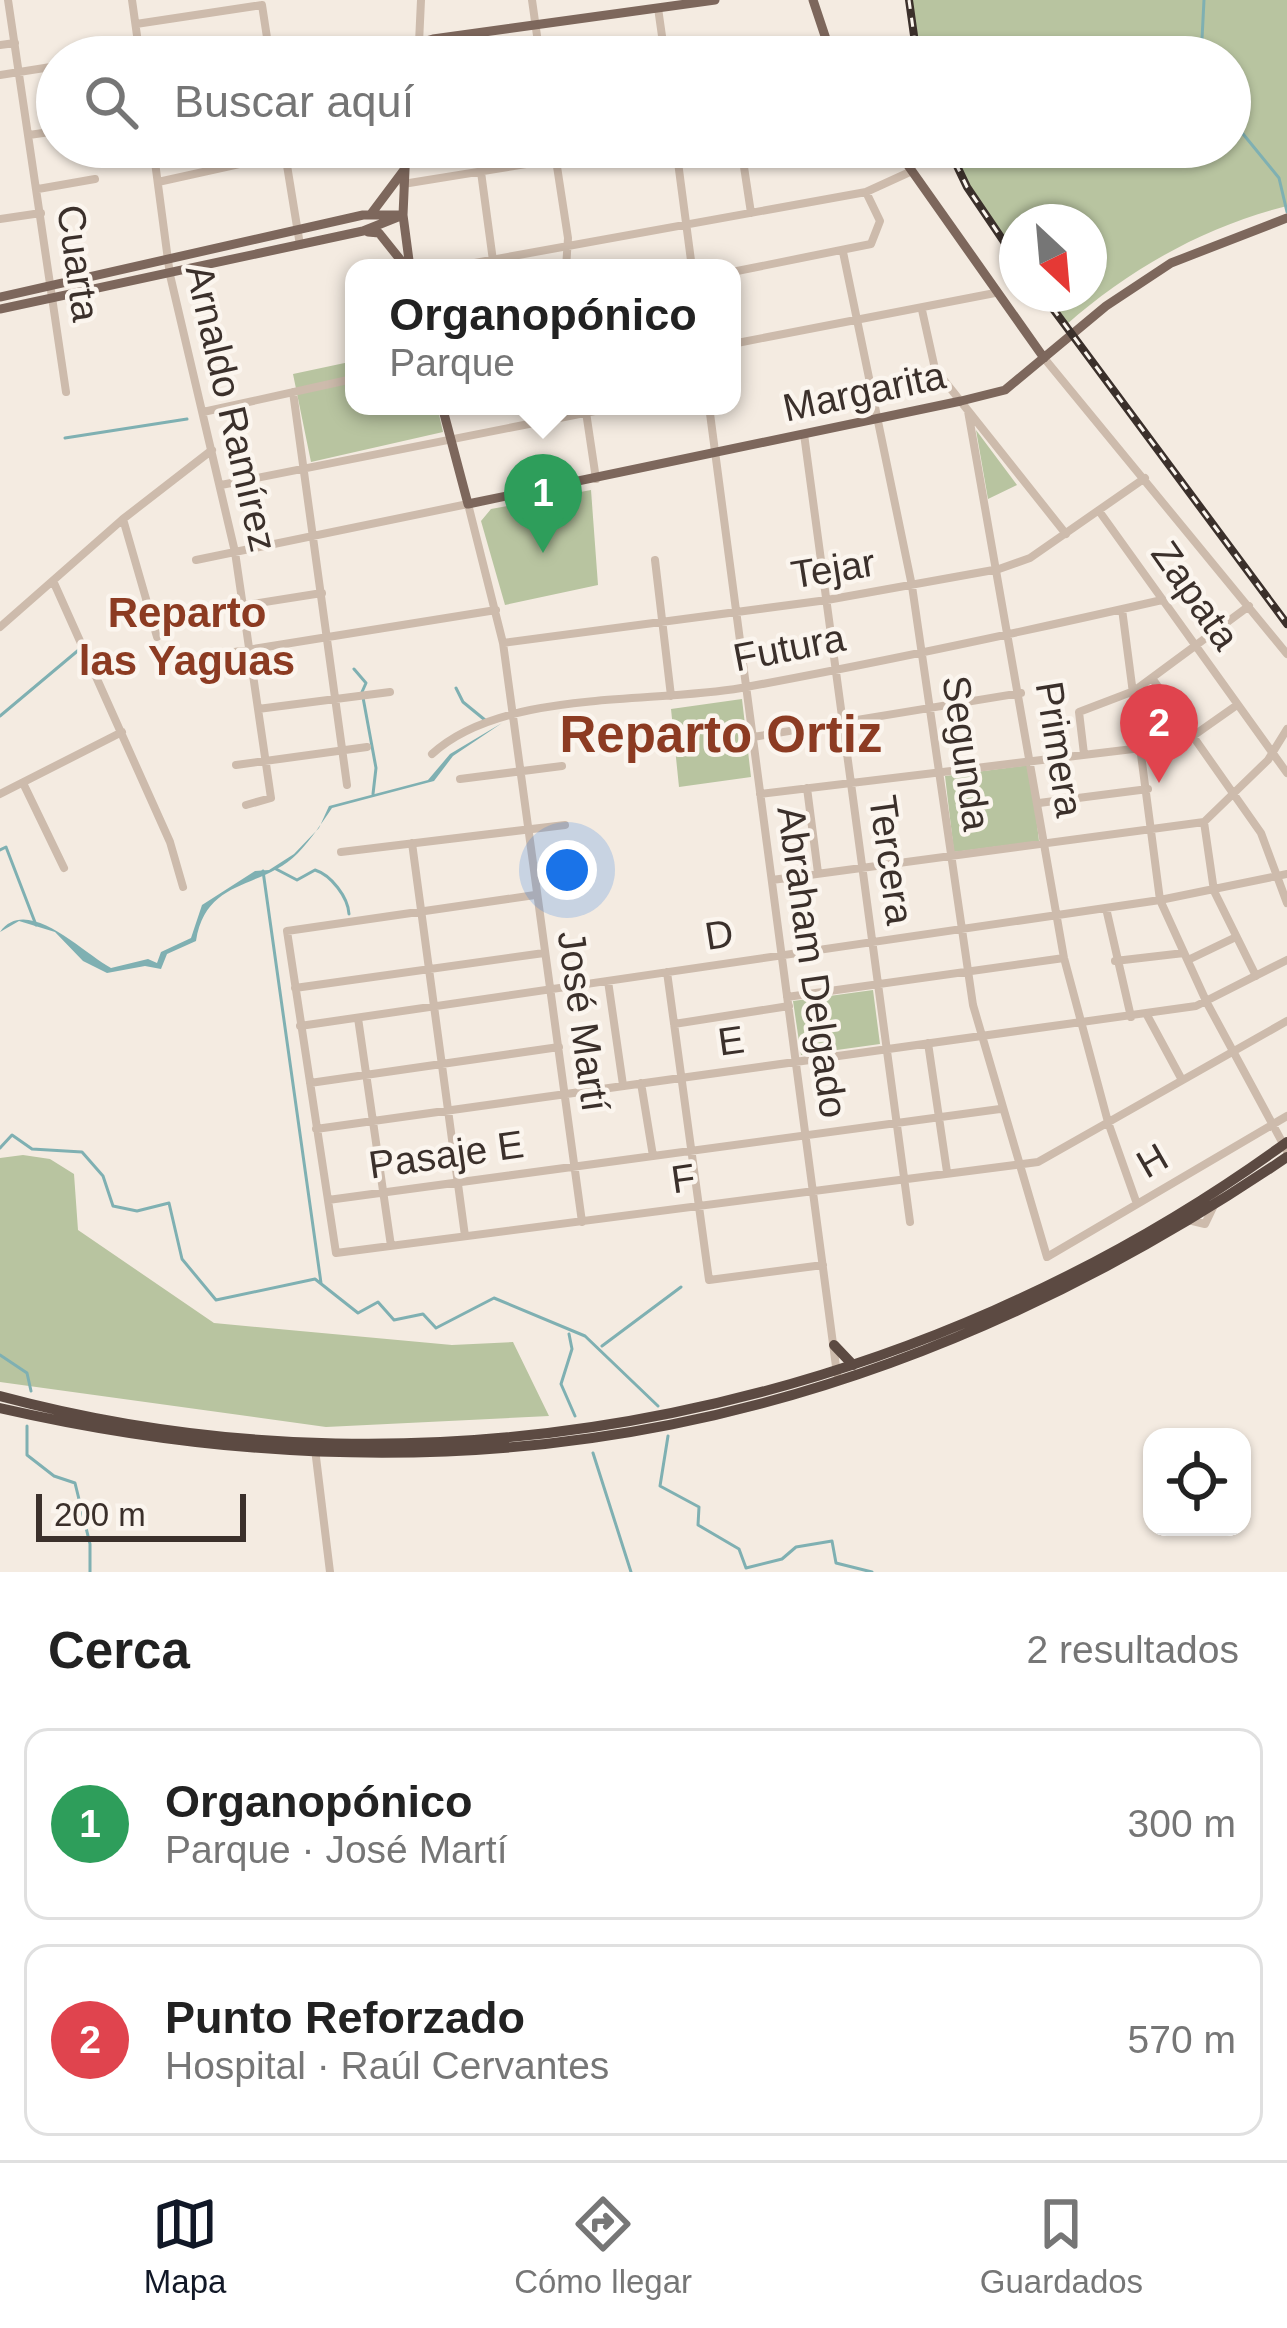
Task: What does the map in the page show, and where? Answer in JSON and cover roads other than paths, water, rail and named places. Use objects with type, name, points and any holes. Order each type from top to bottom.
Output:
[{"type":"highway","points":[[0,1408],[190,1444],[315,1448],[589,1429],[743,1399],[924,1355],[1058,1296],[1286,1149]]},
{"type":"highway","points":[[838,1376],[853,1365],[921,1344],[1057,1283],[1183,1218]]},
{"type":"highway","points":[[834,1345],[853,1365]]},
{"type":"highway","points":[[0,1396],[150,1425],[315,1448]]},
{"type":"main road","points":[[464,36],[658,4],[715,0]]},
{"type":"main road","points":[[813,0],[825,36]]},
{"type":"main road","points":[[910,168],[1044,358]]},
{"type":"main road","points":[[404,170],[408,259]]},
{"type":"main road","points":[[371,214],[404,170]]},
{"type":"main road","points":[[0,309],[168,261],[371,214],[403,215]]},
{"type":"main road","points":[[0,296],[54,293],[170,275],[363,231],[403,215]]},
{"type":"main road","name":"Margarita","points":[[468,504],[1005,390],[1106,306],[1171,263],[1285,218]]},
{"type":"main road","points":[[363,231],[380,233],[402,259]]},
{"type":"main road","name":"José Martí","points":[[444,415],[468,504]]},
{"type":"street","name":"Cuarta","points":[[8,0],[66,392]]},
{"type":"street","points":[[132,0],[138,36]]},
{"type":"street","points":[[419,36],[421,0]]},
{"type":"street","points":[[532,0],[537,36]]},
{"type":"street","points":[[136,24],[261,3],[267,36]]},
{"type":"street","points":[[658,4],[662,36]]},
{"type":"street","points":[[0,45],[15,43]]},
{"type":"street","points":[[0,75],[36,69]]},
{"type":"street","points":[[29,135],[36,134]]},
{"type":"street","name":"Arnaldo Ramírez","points":[[156,168],[170,275],[235,552],[266,761]]},
{"type":"street","points":[[158,182],[214,168]]},
{"type":"street","points":[[288,168],[300,245]]},
{"type":"street","points":[[403,184],[504,168]]},
{"type":"street","points":[[557,168],[566,259]]},
{"type":"street","points":[[679,168],[691,259]]},
{"type":"street","points":[[744,168],[751,213]]},
{"type":"street","points":[[513,259],[567,245],[866,192],[912,171]]},
{"type":"street","points":[[481,172],[493,259]]},
{"type":"street","points":[[38,189],[95,179]]},
{"type":"street","points":[[741,270],[865,247],[877,236],[880,220],[866,192]]},
{"type":"street","points":[[0,219],[41,213]]},
{"type":"street","name":"Segunda","points":[[843,253],[912,586],[967,971],[1000,1109],[1047,1256]]},
{"type":"street","points":[[741,342],[995,293]]},
{"type":"street","name":"Primera","points":[[922,310],[935,369],[968,411],[1011,633],[1064,958],[1108,1122],[1137,1204]]},
{"type":"street","points":[[1044,358],[1287,654]]},
{"type":"street","points":[[202,412],[345,381]]},
{"type":"street","points":[[293,392],[347,785]]},
{"type":"street","points":[[968,411],[1066,534]]},
{"type":"street","points":[[221,485],[571,415]]},
{"type":"street","points":[[586,415],[596,479]]},
{"type":"street","name":"Abraham Delgado","points":[[710,415],[838,1376]]},
{"type":"street","name":"Tercera","points":[[804,434],[910,1222]]},
{"type":"street","points":[[0,627],[123,519],[212,450]]},
{"type":"street","name":"Tejar","points":[[503,643],[827,599],[999,569],[1030,558],[1145,478]]},
{"type":"street","name":"Margarita","points":[[196,560],[468,504]]},
{"type":"street","name":"José Martí","points":[[468,504],[503,643],[582,1222]]},
{"type":"street","name":"Zapata","points":[[1099,511],[1287,772]]},
{"type":"street","points":[[123,519],[157,637]]},
{"type":"street","points":[[656,560],[671,696]]},
{"type":"street","points":[[54,583],[177,857],[183,887]]},
{"type":"street","points":[[208,611],[322,593]]},
{"type":"street","name":"Futura","points":[[432,754],[455,736],[510,714],[745,687],[1162,600]]},
{"type":"street","points":[[1084,754],[1079,712],[1134,691],[1249,606]]},
{"type":"street","points":[[1122,609],[1160,900],[1207,1003],[1286,1149]]},
{"type":"street","points":[[215,655],[496,610]]},
{"type":"street","points":[[1152,678],[1261,833],[1282,877],[1287,904]]},
{"type":"street","points":[[258,710],[390,692]]},
{"type":"street","points":[[753,737],[1021,693]]},
{"type":"street","points":[[760,794],[1143,748],[1195,736],[1237,705]]},
{"type":"street","points":[[772,880],[1204,822],[1268,760],[1287,729]]},
{"type":"street","points":[[0,794],[122,732]]},
{"type":"street","points":[[236,765],[367,747]]},
{"type":"street","points":[[246,805],[271,797],[266,761]]},
{"type":"street","points":[[460,779],[562,766]]},
{"type":"street","points":[[23,783],[64,868]]},
{"type":"street","points":[[807,788],[818,873]]},
{"type":"street","points":[[1039,803],[1148,789]]},
{"type":"street","points":[[1204,822],[1214,891],[1256,976]]},
{"type":"street","points":[[341,852],[565,825]]},
{"type":"street","points":[[412,843],[465,1236]]},
{"type":"street","name":"D","points":[[300,1026],[1160,900],[1282,877]]},
{"type":"street","points":[[328,1200],[287,931],[535,895]]},
{"type":"street","points":[[1106,908],[1131,1017]]},
{"type":"street","points":[[1115,961],[1186,957],[1236,937]]},
{"type":"street","points":[[295,988],[544,953]]},
{"type":"street","points":[[674,1024],[878,984],[1064,958]]},
{"type":"street","name":"E","points":[[316,1129],[1147,1015],[1207,1003],[1287,960]]},
{"type":"street","points":[[668,972],[709,1280],[823,1265]]},
{"type":"street","points":[[608,981],[623,1085]]},
{"type":"street","points":[[1147,1015],[1182,1080]]},
{"type":"street","points":[[358,1018],[391,1246]]},
{"type":"street","name":"F","points":[[328,1200],[336,1253],[905,1178],[1018,1168],[1038,1162],[1287,1021]]},
{"type":"street","points":[[928,1043],[947,1173]]},
{"type":"street","points":[[310,1083],[559,1047]]},
{"type":"street","points":[[641,1083],[653,1156]]},
{"type":"street","name":"Pasaje E","points":[[328,1200],[1000,1109]]},
{"type":"street","name":"H","points":[[1047,1256],[1287,1116]]},
{"type":"street","points":[[1183,1218],[1205,1224],[1217,1197]]},
{"type":"street","points":[[315,1448],[330,1572]]},
{"type":"water","points":[[502,723],[453,756],[434,781],[332,808],[320,825],[329,806],[428,780],[450,754]]},
{"type":"water","points":[[316,831],[284,865],[211,905],[196,941],[167,954],[161,969],[145,966],[107,973],[83,961],[55,932],[19,921],[0,932],[11,922],[25,920],[56,930],[111,968],[148,959],[157,963],[161,952],[191,938],[202,905],[255,871],[269,870],[294,854]]},
{"type":"waterway","points":[[1202,36],[1204,0]]},
{"type":"waterway","points":[[1251,144],[1279,178],[1287,212]]},
{"type":"waterway","points":[[65,438],[187,419]]},
{"type":"waterway","points":[[0,716],[81,648]]},
{"type":"waterway","points":[[354,669],[366,683],[362,692],[376,768],[373,794]]},
{"type":"waterway","points":[[456,688],[463,702],[485,720]]},
{"type":"waterway","points":[[0,850],[6,847],[36,925]]},
{"type":"waterway","points":[[276,869],[297,880],[315,870],[321,873],[342,894],[349,914]]},
{"type":"waterway","points":[[263,871],[321,1283]]},
{"type":"waterway","points":[[0,1148],[12,1135],[32,1149],[82,1152],[103,1176],[113,1206],[137,1211],[169,1203],[182,1259],[216,1300],[315,1279],[358,1313],[378,1302],[394,1320],[423,1314],[436,1328],[494,1298],[585,1336],[658,1406]]},
{"type":"waterway","points":[[602,1346],[681,1287]]},
{"type":"waterway","points":[[569,1334],[572,1349],[561,1384],[575,1416]]},
{"type":"waterway","points":[[0,1355],[27,1373],[31,1391]]},
{"type":"waterway","points":[[27,1426],[27,1455],[54,1476],[75,1483],[90,1544],[90,1572]]},
{"type":"waterway","points":[[668,1436],[660,1486],[699,1507],[698,1525],[739,1549],[746,1568],[782,1559],[796,1547],[832,1541],[836,1563],[872,1572]]},
{"type":"waterway","points":[[593,1453],[631,1572]]},
{"type":"railway","points":[[909,0],[914,36]]},
{"type":"railway","points":[[958,168],[999,234]]},
{"type":"railway","points":[[1055,312],[1287,624]]},
{"type":"place","name":"Organopónico","points":[[543,553]]},
{"type":"place","name":"Punto Reforzado","points":[[1159,783]]},
{"type":"district","name":"Reparto las Yaguas","points":[[187,636]]},
{"type":"district","name":"Reparto Ortiz","points":[[721,734]]}]
